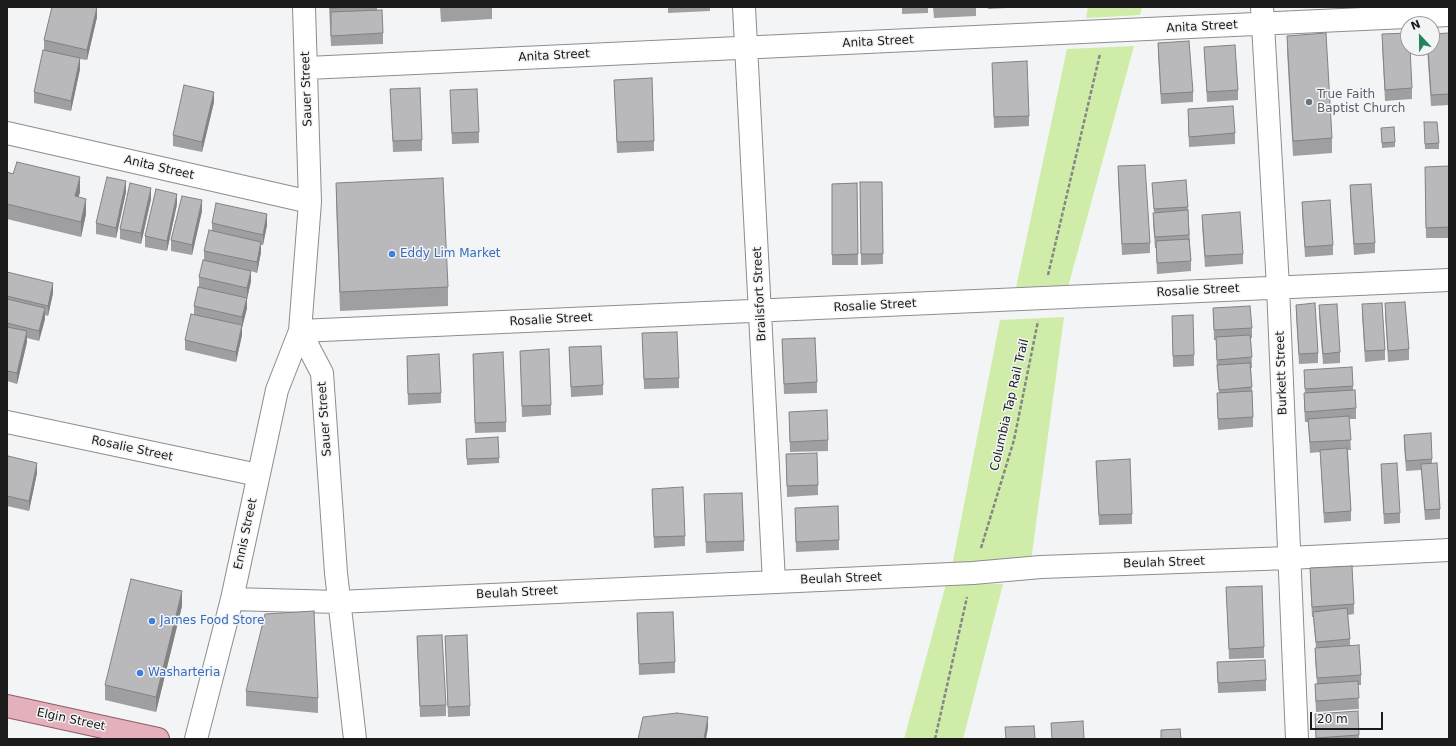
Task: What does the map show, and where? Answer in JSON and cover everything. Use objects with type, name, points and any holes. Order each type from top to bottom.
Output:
[{"type":"main road","name":"Elgin Street","points":[[7,706],[158,739]]},
{"type":"street","name":"Sauer Street","points":[[304,7],[310,202],[300,331],[322,373],[338,602],[355,739]]},
{"type":"street","name":"Brailsfort Street","points":[[744,7],[774,582]]},
{"type":"street","name":"Anita Street","points":[[307,68],[745,48],[1263,15],[1449,15]]},
{"type":"street","name":"Burkett Street","points":[[1263,15],[1278,288],[1297,739]]},
{"type":"street","name":"Anita Street","points":[[7,133],[310,202]]},
{"type":"street","name":"Rosalie Street","points":[[300,331],[1449,280]]},
{"type":"street","name":"Ennis Street","points":[[196,739],[232,599],[277,390],[300,331]]},
{"type":"street","name":"Rosalie Street","points":[[7,422],[258,475]]},
{"type":"street","name":"Beulah Street","points":[[232,599],[338,602],[973,573],[1041,567],[1290,558],[1449,550]]},
{"type":"path","points":[[1047,278],[1101,49]]},
{"type":"path","name":"Columbia Tap Rail Trail","points":[[979,554],[1014,440],[1038,321]]},
{"type":"path","points":[[935,739],[967,595]]},
{"type":"green space","points":[[1088,7],[1142,7],[1140,15],[1086,18]]},
{"type":"green space","points":[[1134,46],[1068,287],[1015,292],[1067,49]]},
{"type":"green space","points":[[1064,317],[1031,561],[952,566],[1000,320]]},
{"type":"green space","points":[[946,584],[1003,584],[963,739],[904,739]]},
{"type":"building","points":[[52,7],[97,7],[87,50],[44,40]]},
{"type":"building","points":[[330,7],[354,7],[330,8]]},
{"type":"building","points":[[382,10],[383,33],[331,36],[331,12]]},
{"type":"building","name":"True Faith Baptist Church","points":[[1326,33],[1332,138],[1293,141],[1287,36]]},
{"type":"building","points":[[1400,33],[1400,56],[1410,56],[1412,88],[1385,90],[1382,34]]},
{"type":"building","points":[[1449,33],[1449,94],[1431,95],[1429,56],[1440,56],[1440,34]]},
{"type":"building","points":[[1189,41],[1193,92],[1161,94],[1158,43]]},
{"type":"building","points":[[1235,45],[1238,90],[1207,92],[1204,47]]},
{"type":"building","points":[[43,50],[80,58],[71,101],[34,92]]},
{"type":"building","points":[[1027,61],[1029,116],[994,117],[992,63]]},
{"type":"building","points":[[652,78],[654,141],[617,142],[614,80]]},
{"type":"building","points":[[184,85],[214,92],[202,142],[173,135]]},
{"type":"building","points":[[420,88],[422,140],[393,141],[390,89]]},
{"type":"building","points":[[477,89],[479,132],[452,133],[450,90]]},
{"type":"building","points":[[1233,106],[1235,133],[1189,137],[1188,109]]},
{"type":"building","points":[[1424,122],[1437,122],[1439,143],[1425,144]]},
{"type":"building","points":[[1394,127],[1395,142],[1382,143],[1381,128]]},
{"type":"building","points":[[17,162],[80,177],[75,196],[86,199],[81,222],[7,204],[7,172],[13,174]]},
{"type":"building","points":[[1145,165],[1150,243],[1122,244],[1118,166]]},
{"type":"building","points":[[1449,166],[1449,227],[1426,228],[1425,167]]},
{"type":"building","points":[[107,177],[126,181],[116,228],[96,223]]},
{"type":"building","name":"Eddy Lim Market","points":[[443,178],[448,287],[340,292],[336,183]]},
{"type":"building","points":[[1186,180],[1188,207],[1154,209],[1152,183]]},
{"type":"building","points":[[860,182],[882,182],[883,254],[861,254]]},
{"type":"building","points":[[130,183],[151,188],[141,233],[120,229]]},
{"type":"building","points":[[857,183],[858,254],[832,255],[832,184]]},
{"type":"building","points":[[1371,184],[1375,243],[1354,244],[1350,185]]},
{"type":"building","points":[[156,189],[177,194],[167,241],[145,236]]},
{"type":"building","points":[[182,196],[202,200],[192,245],[171,240]]},
{"type":"building","points":[[1330,200],[1333,245],[1305,247],[1302,202]]},
{"type":"building","points":[[216,203],[267,214],[263,235],[212,223]]},
{"type":"building","points":[[1188,210],[1189,235],[1155,237],[1153,213]]},
{"type":"building","points":[[1240,212],[1243,254],[1205,256],[1202,215]]},
{"type":"building","points":[[209,230],[261,242],[257,262],[204,251]]},
{"type":"building","points":[[1189,239],[1191,261],[1157,263],[1156,241]]},
{"type":"building","points":[[203,260],[251,271],[247,288],[199,277]]},
{"type":"building","points":[[7,272],[53,283],[48,306],[7,296]]},
{"type":"building","points":[[198,287],[247,298],[242,317],[194,306]]},
{"type":"building","points":[[7,299],[45,308],[39,331],[7,323]]},
{"type":"building","points":[[1405,302],[1409,349],[1388,351],[1385,303]]},
{"type":"building","points":[[1315,303],[1318,353],[1299,354],[1296,305]]},
{"type":"building","points":[[1382,303],[1385,350],[1365,351],[1362,304]]},
{"type":"building","points":[[1337,304],[1340,352],[1323,354],[1319,305]]},
{"type":"building","points":[[1250,306],[1252,328],[1214,330],[1213,308]]},
{"type":"building","points":[[191,314],[242,325],[236,352],[185,340]]},
{"type":"building","points":[[1193,315],[1194,355],[1173,356],[1172,316]]},
{"type":"building","points":[[7,327],[27,331],[17,373],[7,371]]},
{"type":"building","points":[[677,332],[679,378],[644,379],[642,333]]},
{"type":"building","points":[[1250,335],[1252,357],[1217,360],[1216,337]]},
{"type":"building","points":[[815,338],[817,382],[784,384],[782,339]]},
{"type":"building","points":[[601,346],[603,385],[571,387],[569,347]]},
{"type":"building","points":[[549,349],[551,405],[522,406],[520,351]]},
{"type":"building","points":[[503,352],[506,422],[475,423],[473,354]]},
{"type":"building","points":[[439,354],[441,393],[408,394],[407,356]]},
{"type":"building","points":[[1250,363],[1252,387],[1219,390],[1217,365]]},
{"type":"building","points":[[1352,367],[1353,386],[1305,389],[1304,370]]},
{"type":"building","points":[[1355,390],[1356,408],[1305,412],[1304,393]]},
{"type":"building","points":[[1252,391],[1253,417],[1218,419],[1217,393]]},
{"type":"building","points":[[827,410],[828,440],[790,442],[789,412]]},
{"type":"building","points":[[1349,416],[1351,440],[1310,442],[1308,419]]},
{"type":"building","points":[[1431,433],[1432,459],[1406,461],[1404,435]]},
{"type":"building","points":[[498,437],[499,458],[467,459],[466,439]]},
{"type":"building","points":[[1347,448],[1351,511],[1324,513],[1320,450]]},
{"type":"building","points":[[817,453],[818,485],[787,486],[786,454]]},
{"type":"building","points":[[8,456],[37,463],[29,501],[7,496]]},
{"type":"building","points":[[1130,459],[1132,514],[1099,515],[1096,461]]},
{"type":"building","points":[[1397,463],[1400,513],[1384,514],[1381,464]]},
{"type":"building","points":[[1437,463],[1440,509],[1425,510],[1421,464]]},
{"type":"building","points":[[683,487],[685,536],[654,537],[652,489]]},
{"type":"building","points":[[742,493],[744,541],[706,542],[704,494]]},
{"type":"building","points":[[838,506],[839,540],[796,542],[795,508]]},
{"type":"building","points":[[1352,566],[1354,604],[1312,607],[1310,568]]},
{"type":"building","points":[[131,579],[182,591],[156,697],[105,685]]},
{"type":"building","points":[[1262,586],[1264,647],[1229,649],[1226,587]]},
{"type":"building","points":[[1347,608],[1350,639],[1316,642],[1313,612]]},
{"type":"building","points":[[314,611],[318,698],[246,691],[265,614]]},
{"type":"building","points":[[673,612],[675,662],[639,664],[637,613]]},
{"type":"building","points":[[442,635],[446,705],[420,706],[417,636]]},
{"type":"building","points":[[467,635],[470,706],[448,707],[445,636]]},
{"type":"building","points":[[1359,645],[1361,675],[1317,678],[1315,648]]},
{"type":"building","points":[[1265,660],[1266,680],[1218,683],[1217,662]]},
{"type":"building","points":[[1358,681],[1359,698],[1316,701],[1315,684]]},
{"type":"building","points":[[1358,711],[1359,735],[1316,738],[1315,714]]},
{"type":"building","points":[[677,713],[708,717],[704,739],[638,739],[643,717]]},
{"type":"building","points":[[1083,721],[1084,739],[1052,739],[1051,723]]},
{"type":"building","points":[[1034,726],[1035,739],[1006,739],[1005,727]]},
{"type":"building","points":[[1180,729],[1181,739],[1161,739],[1161,730]]},
{"type":"place","name":"True Faith Baptist Church","points":[[1309,102]]},
{"type":"place","name":"Eddy Lim Market","points":[[392,254]]},
{"type":"place","name":"James Food Store","points":[[152,621]]},
{"type":"place","name":"Washarteria","points":[[140,673]]}]
